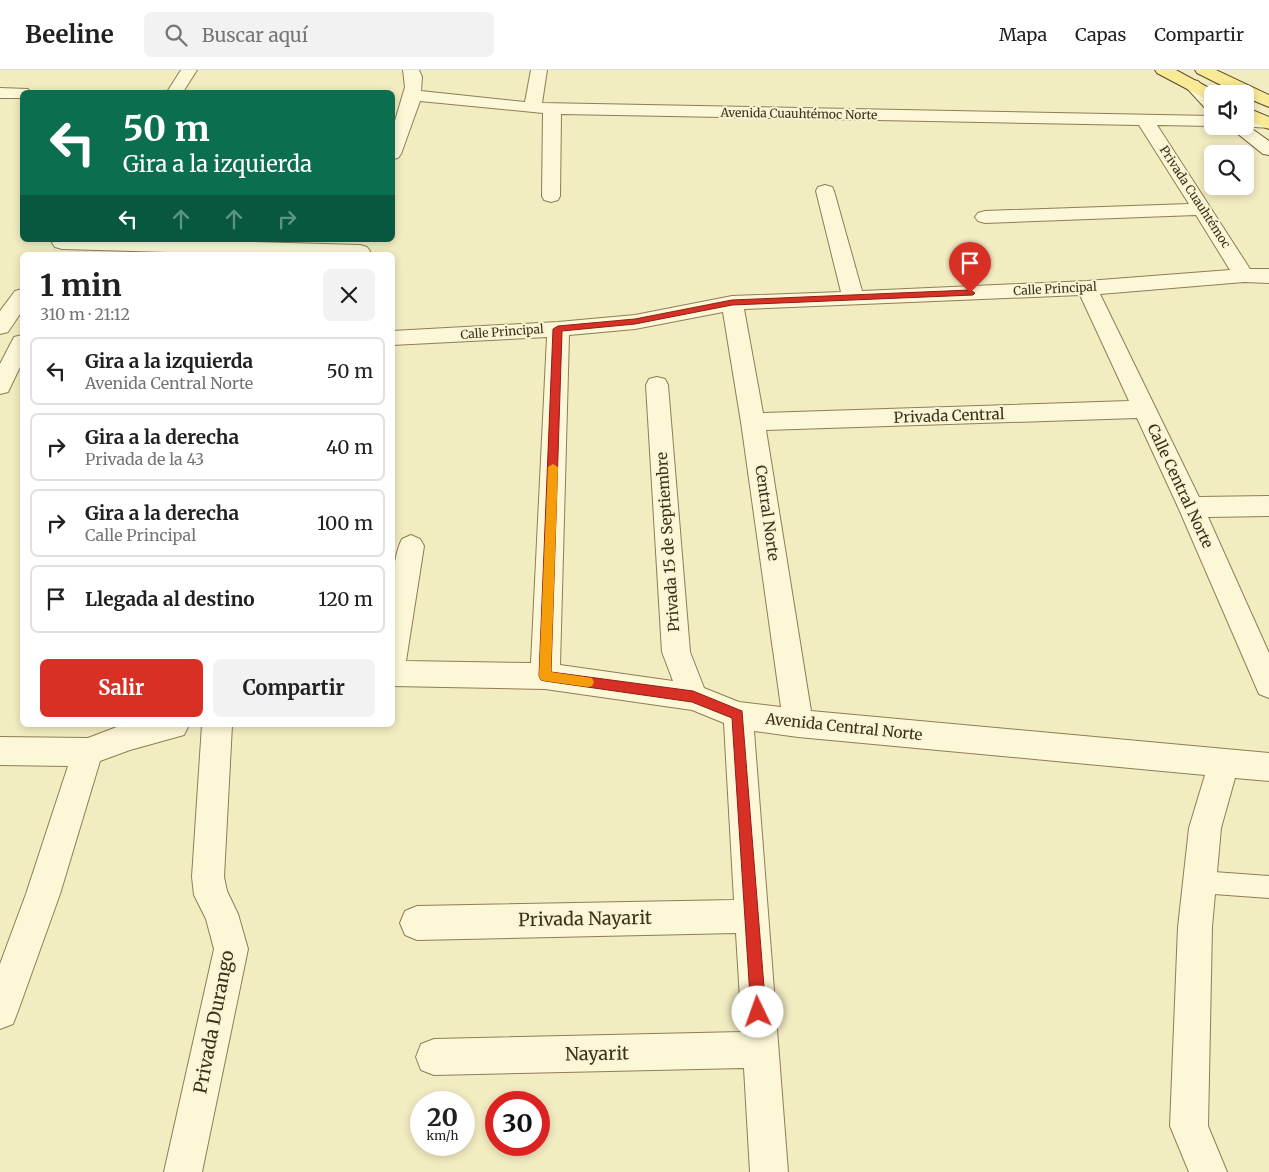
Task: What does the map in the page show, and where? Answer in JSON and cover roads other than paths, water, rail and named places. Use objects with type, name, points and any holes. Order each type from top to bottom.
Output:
[{"type":"main road","points":[[1162,70],[1204,91]]},
{"type":"main road","points":[[1202,70],[1269,102]]},
{"type":"main road","points":[[1254,117],[1268,124]]},
{"type":"street","points":[[176,90],[189,70]]},
{"type":"street","points":[[395,146],[413,95],[413,74],[411,70]]},
{"type":"street","points":[[533,108],[539,70]]},
{"type":"street","points":[[1192,85],[1204,97]]},
{"type":"street","points":[[0,93],[20,93]]},
{"type":"street","name":"Avenida Cuauhtémoc Norte","points":[[413,95],[552,109],[1204,121]]},
{"type":"street","points":[[551,196],[552,109]]},
{"type":"street","name":"Privada Cuauhtémoc","points":[[1145,120],[1244,275]]},
{"type":"street","points":[[1254,123],[1268,124]]},
{"type":"street","points":[[1249,135],[1269,150]]},
{"type":"street","points":[[825,191],[854,298]]},
{"type":"street","points":[[985,217],[1202,209]]},
{"type":"street","points":[[59,246],[361,249]]},
{"type":"street","name":"Calle Principal","points":[[395,338],[558,329],[635,322],[732,303],[1087,288],[1244,275],[1269,276]]},
{"type":"street","name":"Calle Central Norte","points":[[1087,288],[1191,507],[1269,685]]},
{"type":"street","points":[[0,327],[20,299]]},
{"type":"street","name":"Central Norte","points":[[732,303],[754,422],[798,723]]},
{"type":"street","points":[[545,676],[558,329]]},
{"type":"street","points":[[0,342],[20,342]]},
{"type":"street","points":[[0,386],[20,346]]},
{"type":"street","name":"Privada 15 de Septiembre","points":[[657,385],[676,652],[693,697]]},
{"type":"street","name":"Privada Central","points":[[754,422],[1145,409]]},
{"type":"street","points":[[1191,507],[1269,506]]},
{"type":"street","points":[[395,644],[411,546]]},
{"type":"street","name":"Avenida Central Norte","points":[[395,673],[545,676],[693,697],[738,715],[798,723],[1269,768]]},
{"type":"street","points":[[738,715],[769,1172]]},
{"type":"street","points":[[0,751],[88,752],[132,730],[157,727]]},
{"type":"street","name":"Privada Durango","points":[[183,1172],[231,949],[221,914],[211,896],[208,877],[217,727]]},
{"type":"street","points":[[0,1011],[43,894],[88,752]]},
{"type":"street","points":[[1208,1172],[1189,1126],[1195,927],[1205,828],[1224,763]]},
{"type":"street","name":"Privada Nayarit","points":[[417,923],[753,916]]},
{"type":"street","name":"Nayarit","points":[[434,1057],[760,1050]]},
{"type":"lane","points":[[1200,882],[1269,887]]}]
